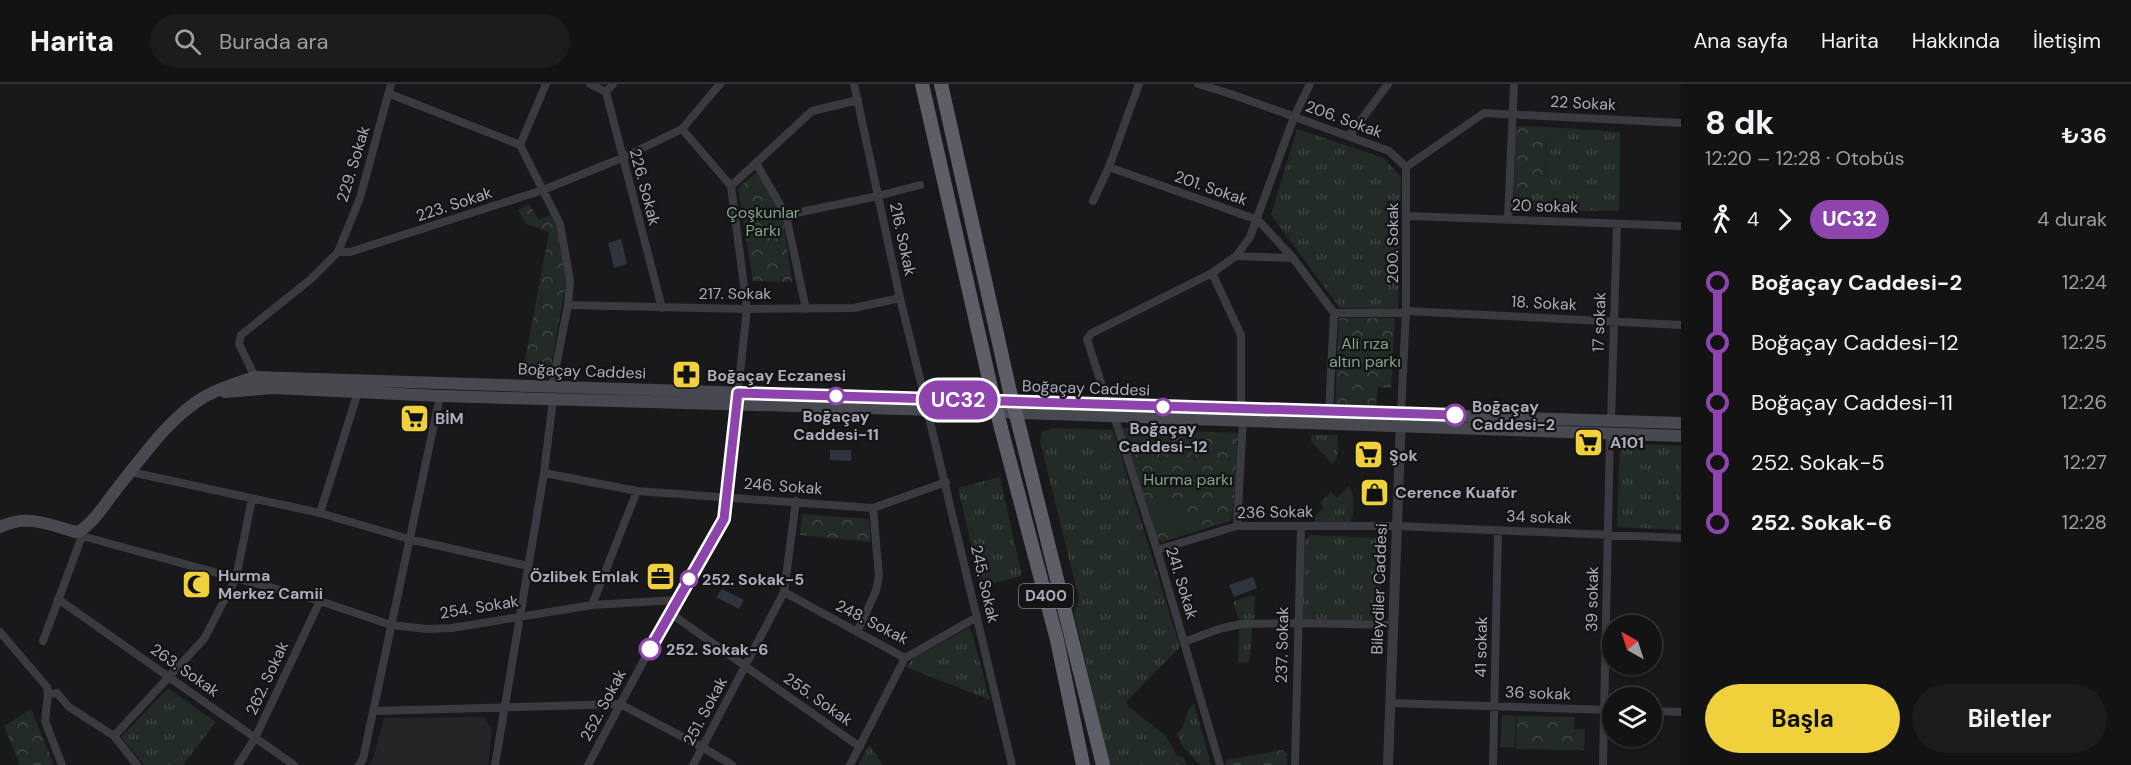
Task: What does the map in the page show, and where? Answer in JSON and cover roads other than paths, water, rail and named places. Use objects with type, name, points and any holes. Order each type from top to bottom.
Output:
[{"type":"highway","name":"D400","points":[[922,84],[992,392],[1057,639],[1083,765]]},
{"type":"highway","name":"D400","points":[[941,84],[1010,392],[1103,765]]},
{"type":"main road","name":"Boğaçay Caddesi","points":[[81,534],[130,472],[186,409],[205,396],[255,377],[553,393],[1610,427],[1681,436]]},
{"type":"main road","name":"Boğaçay Caddesi","points":[[205,396],[232,391],[273,388],[440,396],[553,393]]},
{"type":"main road","name":"Boğaçay Caddesi","points":[[1242,415],[1329,412],[1401,419]]},
{"type":"main road","name":"Boğaçay Caddesi","points":[[1610,427],[1681,423]]},
{"type":"main road","points":[[0,527],[26,519],[44,522],[81,534]]},
{"type":"street","name":"229. Sokak","points":[[338,252],[360,198],[391,84]]},
{"type":"street","points":[[520,144],[546,84]]},
{"type":"street","points":[[590,84],[606,92],[613,84]]},
{"type":"street","name":"223. Sokak","points":[[338,252],[350,252],[543,190],[622,158],[682,129],[720,84]]},
{"type":"street","name":"216. Sokak","points":[[854,84],[900,298],[926,404]]},
{"type":"street","points":[[1093,201],[1109,167],[1139,84]]},
{"type":"street","name":"206. Sokak","points":[[1198,84],[1389,151],[1406,167]]},
{"type":"street","points":[[1237,526],[1242,415],[1241,335],[1212,273],[1236,256],[1250,237],[1294,117],[1310,84]]},
{"type":"street","points":[[1349,136],[1388,84]]},
{"type":"street","points":[[1508,219],[1514,84]]},
{"type":"street","name":"226. Sokak","points":[[606,92],[662,308]]},
{"type":"street","points":[[390,94],[520,144],[560,224],[570,280],[544,473],[495,765]]},
{"type":"street","points":[[682,129],[731,186],[812,111],[858,100]]},
{"type":"street","name":"22 Sokak","points":[[1406,167],[1484,112],[1681,123]]},
{"type":"street","points":[[756,163],[786,215],[806,309]]},
{"type":"street","name":"201. Sokak","points":[[1109,167],[1258,220],[1293,258],[1334,314]]},
{"type":"street","name":"200. Sokak","points":[[1401,419],[1408,216],[1406,167]]},
{"type":"street","points":[[786,215],[920,185]]},
{"type":"street","name":"252. Sokak","points":[[588,765],[676,600],[724,519],[747,309],[731,186]]},
{"type":"street","name":"20 sokak","points":[[1408,216],[1681,226]]},
{"type":"street","name":"17 sokak","points":[[1610,427],[1617,224]]},
{"type":"street","points":[[255,377],[239,344],[241,335],[311,279],[338,252]]},
{"type":"street","points":[[1236,256],[1293,258]]},
{"type":"street","name":"241. Sokak","points":[[1212,273],[1092,333],[1087,339],[1157,550],[1218,763]]},
{"type":"street","name":"217. Sokak","points":[[568,305],[747,309],[854,308],[900,298]]},
{"type":"street","name":"18. Sokak","points":[[1334,314],[1406,312],[1681,325]]},
{"type":"street","points":[[1329,412],[1334,314]]},
{"type":"street","points":[[320,513],[358,392]]},
{"type":"street","points":[[359,765],[363,759],[375,711],[440,396]]},
{"type":"street","name":"245. Sokak","points":[[926,404],[1012,765]]},
{"type":"street","name":"Bileydiler Caddesi","points":[[1388,765],[1401,419]]},
{"type":"street","name":"39 sokak","points":[[1608,687],[1610,427]]},
{"type":"street","points":[[130,472],[320,513],[409,538],[528,566]]},
{"type":"street","name":"246. Sokak","points":[[544,473],[637,491],[873,508],[946,482]]},
{"type":"street","points":[[592,605],[637,491]]},
{"type":"street","points":[[114,736],[204,639],[236,578],[252,499]]},
{"type":"street","name":"251. Sokak","points":[[693,765],[784,592],[796,501]]},
{"type":"street","points":[[857,632],[876,591],[879,576],[873,508]]},
{"type":"street","name":"236 Sokak","points":[[1157,550],[1237,526],[1397,526]]},
{"type":"street","name":"237. Sokak","points":[[1295,765],[1301,526]]},
{"type":"street","name":"34 sokak","points":[[1397,526],[1681,538]]},
{"type":"street","name":"41 sokak","points":[[1493,765],[1498,530]]},
{"type":"street","points":[[43,641],[81,534]]},
{"type":"street","name":"254. Sokak","points":[[81,534],[320,602],[391,625],[427,629],[453,628],[592,605],[676,600]]},
{"type":"street","name":"248. Sokak","points":[[784,592],[905,658],[977,617]]},
{"type":"street","name":"263. Sokak","points":[[58,599],[294,765]]},
{"type":"street","name":"262. Sokak","points":[[238,765],[255,738],[320,602]]},
{"type":"street","name":"255. Sokak","points":[[670,613],[860,747]]},
{"type":"street","points":[[1184,642],[1236,625],[1297,622],[1393,625]]},
{"type":"street","points":[[0,632],[47,687],[45,721],[62,765]]},
{"type":"street","points":[[850,765],[905,658]]},
{"type":"street","points":[[48,694],[57,693],[69,707],[114,736],[137,765]]},
{"type":"street","name":"36 sokak","points":[[1390,703],[1602,710]]},
{"type":"street","points":[[375,711],[620,704],[732,765]]},
{"type":"street","points":[[1662,711],[1681,712]]},
{"type":"street","name":"39 sokak","points":[[1603,765],[1605,747]]},
{"type":"place","name":"Boğaçay Eczanesi","points":[[686,375]]},
{"type":"place","name":"Boğaçay Caddesi-11","points":[[836,396]]},
{"type":"place","name":"Boğaçay Caddesi-12","points":[[1163,407]]},
{"type":"place","name":"Boğaçay Caddesi-2","points":[[1455,415]]},
{"type":"place","name":"BİM","points":[[414,418]]},
{"type":"place","name":"A101","points":[[1589,442]]},
{"type":"place","name":"Şok","points":[[1368,455]]},
{"type":"place","name":"Cerence Kuaför","points":[[1374,492]]},
{"type":"place","name":"Özlibek Emlak","points":[[660,576]]},
{"type":"place","name":"252. Sokak-5","points":[[689,579]]},
{"type":"place","name":"Hurma Merkez Camii","points":[[197,584]]},
{"type":"place","name":"252. Sokak-6","points":[[650,649]]},
{"type":"park label","name":"Çoşkunlar Parkı","points":[[763,221]]},
{"type":"park label","name":"Ali rıza altın parkı","points":[[1365,352]]},
{"type":"park label","name":"Hurma parkı","points":[[1188,479]]}]
